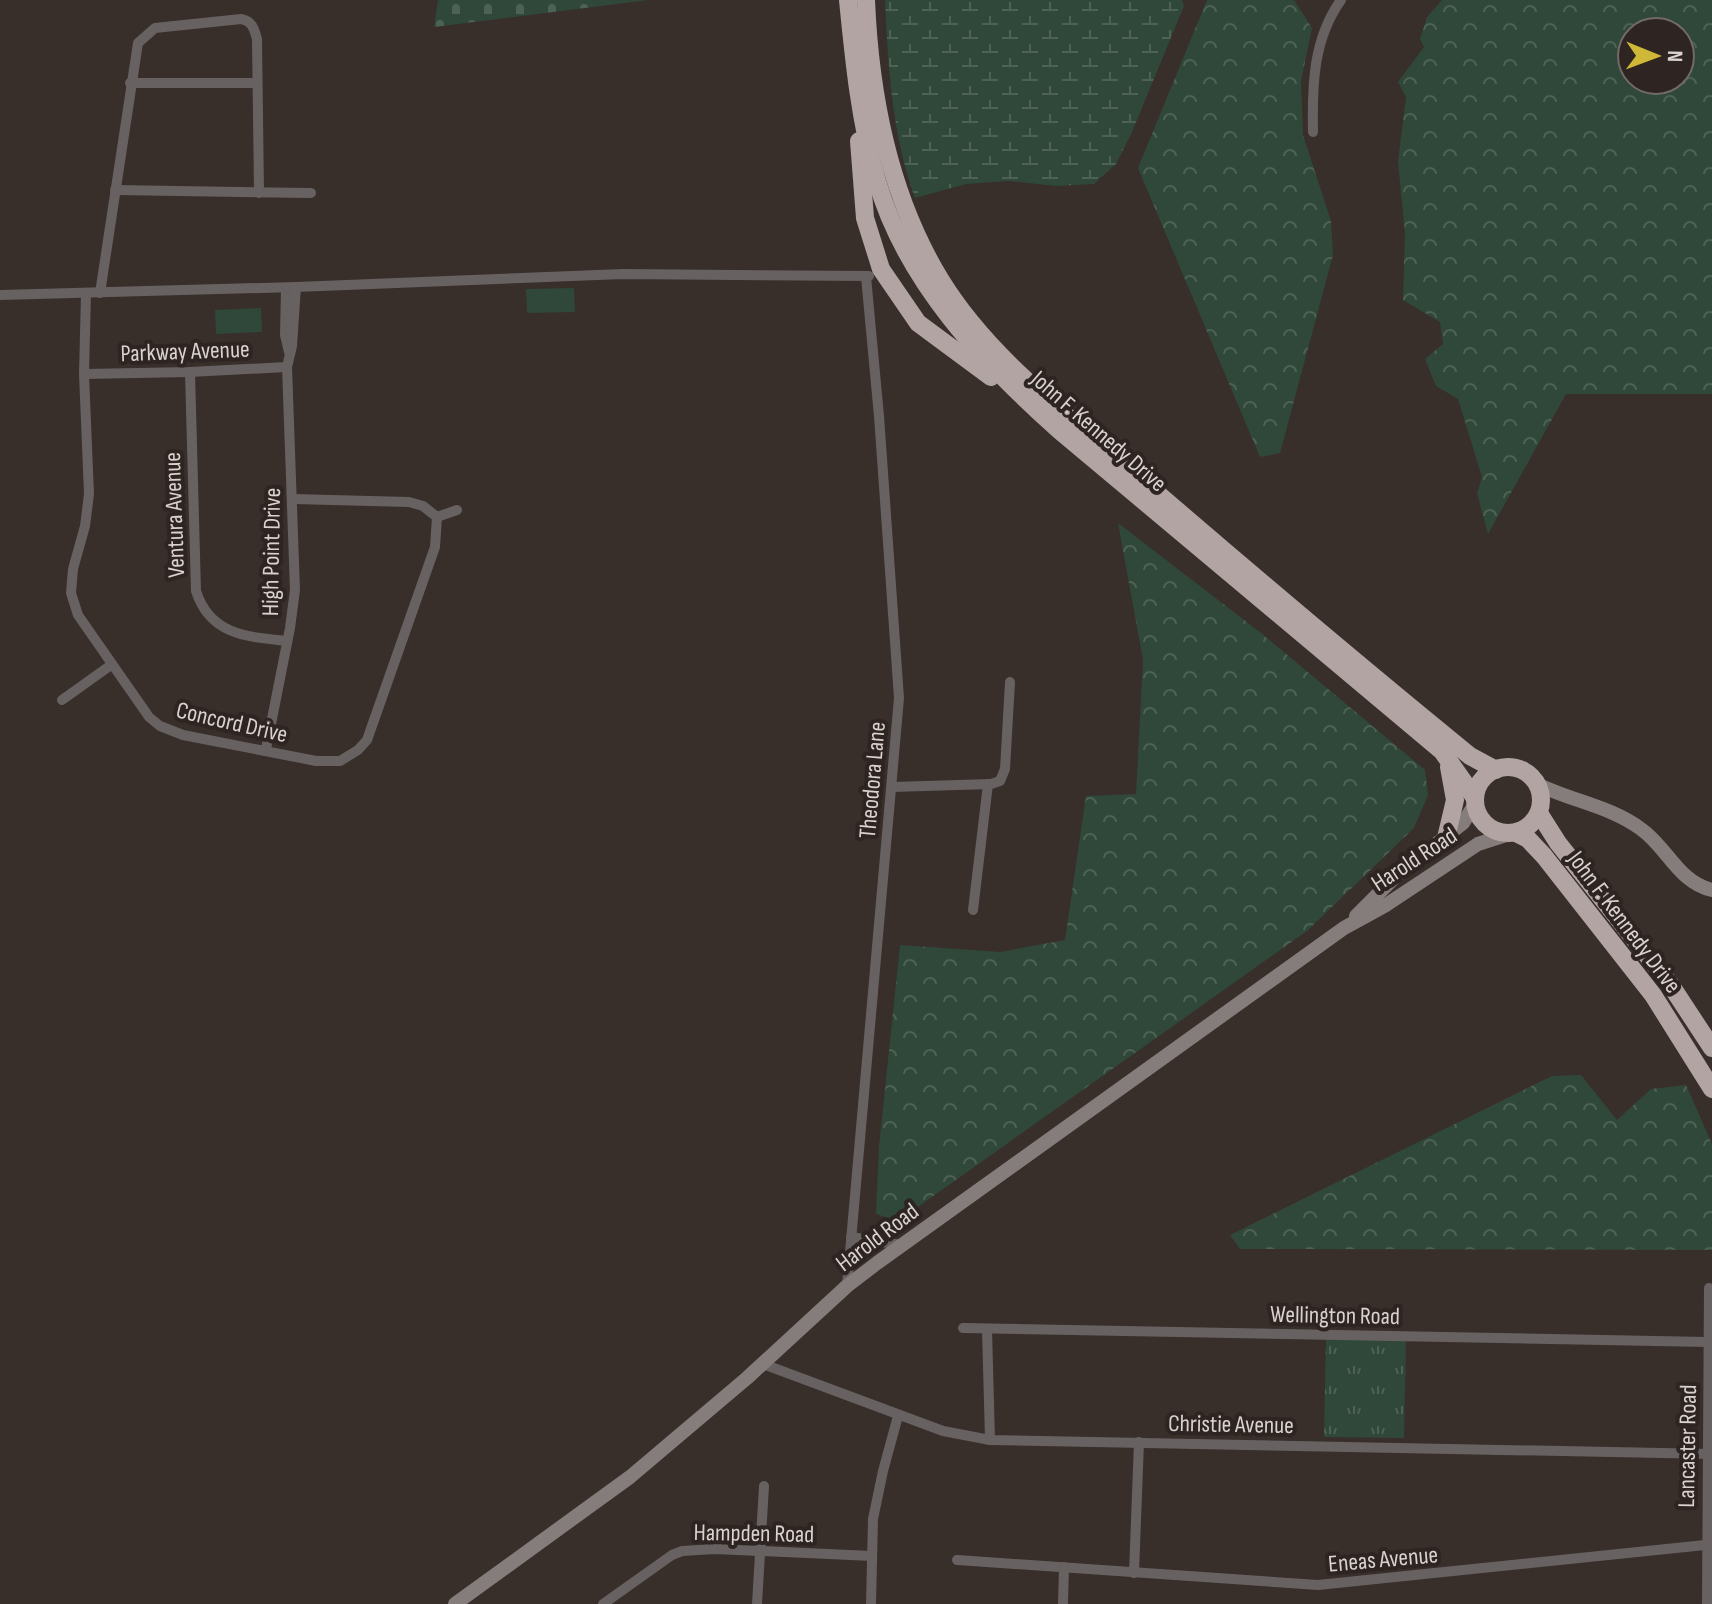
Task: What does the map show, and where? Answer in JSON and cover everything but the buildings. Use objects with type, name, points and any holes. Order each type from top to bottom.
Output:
[{"type":"highway","name":"John F. Kennedy Drive","points":[[848,0],[858,97],[878,184],[908,256],[950,317],[1014,390],[1226,572],[1442,751],[1475,801],[1480,819],[1498,832],[1513,833],[1528,839],[1544,856],[1653,995],[1712,1089]]},
{"type":"highway","name":"John F. Kennedy Drive","points":[[866,0],[877,110],[895,181],[925,252],[959,309],[1021,376],[1470,756],[1496,770],[1518,769],[1526,773],[1537,784],[1540,808],[1558,843],[1670,984],[1712,1048]]},
{"type":"highway","points":[[858,97],[860,182],[873,273],[918,323],[998,382],[1014,390]]},
{"type":"highway","points":[[1442,751],[1453,781],[1455,800],[1446,838]]},
{"type":"highway","points":[[1475,801],[1480,783],[1496,770]]},
{"type":"highway","points":[[1513,833],[1531,824],[1540,808]]},
{"type":"main road","points":[[1537,784],[1558,795],[1611,812],[1644,830],[1685,877],[1712,890]]},
{"type":"main road","points":[[1540,808],[1558,795]]},
{"type":"main road","name":"Harold Road","points":[[1344,928],[1398,874],[1468,819],[1475,801]]},
{"type":"main road","name":"Harold Road","points":[[455,1604],[630,1477],[763,1364],[847,1286],[901,1245],[1344,928],[1386,905],[1478,844],[1513,833]]},
{"type":"street","points":[[1313,132],[1312,95],[1319,47],[1341,0]]},
{"type":"street","points":[[100,293],[138,43],[155,28],[248,20],[257,39],[259,193]]},
{"type":"street","points":[[130,83],[257,83]]},
{"type":"street","points":[[115,190],[311,193]]},
{"type":"street","points":[[0,295],[291,288],[394,281],[623,274],[873,273]]},
{"type":"street","name":"Theodora Lane","points":[[847,1286],[898,713],[898,666],[873,273]]},
{"type":"street","name":"High Point Drive","points":[[266,749],[295,590],[289,352],[285,335],[291,288]]},
{"type":"street","name":"Concord Drive","points":[[86,293],[84,374],[89,494],[71,593],[78,615],[111,665],[149,717],[160,726],[183,735],[316,761],[340,761],[358,750],[367,740],[435,547],[437,517]]},
{"type":"street","name":"Parkway Avenue","points":[[84,374],[287,367]]},
{"type":"street","name":"Ventura Avenue","points":[[190,372],[196,591],[201,609],[216,624],[228,630],[255,638],[287,641]]},
{"type":"street","points":[[293,499],[409,502],[423,506],[437,517],[457,510]]},
{"type":"street","points":[[62,700],[111,665]]},
{"type":"street","points":[[892,787],[1000,781],[1005,769],[1010,682]]},
{"type":"street","points":[[973,910],[988,784]]},
{"type":"street","points":[[851,1237],[901,1245]]},
{"type":"street","name":"Lancaster Road","points":[[1707,1604],[1709,1288]]},
{"type":"street","name":"Wellington Road","points":[[963,1328],[1708,1342]]},
{"type":"street","points":[[987,1329],[990,1440]]},
{"type":"street","name":"Christie Avenue","points":[[763,1364],[898,1416],[943,1431],[990,1440],[1710,1454]]},
{"type":"street","points":[[871,1604],[878,1493],[898,1416]]},
{"type":"street","points":[[1134,1573],[1139,1442]]},
{"type":"street","points":[[757,1604],[764,1486]]},
{"type":"street","name":"Eneas Avenue","points":[[957,1560],[1318,1585],[1363,1583],[1705,1545]]},
{"type":"street","name":"Hampden Road","points":[[603,1604],[682,1551],[715,1549],[872,1556]]},
{"type":"street","points":[[1063,1604],[1064,1567]]},
{"type":"green space","points":[[438,0],[648,0],[434,27]]},
{"type":"green space","points":[[885,0],[1182,0],[1184,6],[1116,164],[1094,184],[1057,186],[1009,181],[966,184],[915,198],[896,125]]},
{"type":"green space","points":[[1207,0],[1294,0],[1312,28],[1301,81],[1303,135],[1331,221],[1333,255],[1280,453],[1260,457],[1138,168]]},
{"type":"green space","points":[[1442,0],[1712,0],[1712,394],[1566,394],[1488,534],[1477,493],[1482,477],[1458,399],[1436,386],[1425,359],[1443,344],[1440,322],[1403,300],[1405,233],[1398,161],[1406,97],[1398,82],[1424,47],[1420,39],[1427,17]]},
{"type":"green space","points":[[574,288],[575,312],[527,313],[526,289]]},
{"type":"green space","points":[[261,308],[262,332],[216,334],[215,310]]},
{"type":"green space","points":[[1118,523],[1261,633],[1425,770],[1428,795],[1414,828],[1307,931],[898,1221],[876,1214],[879,1147],[900,945],[1000,952],[1065,940],[1086,796],[1136,794],[1143,660]]},
{"type":"green space","points":[[1581,1075],[1617,1120],[1651,1089],[1686,1085],[1712,1144],[1712,1250],[1240,1249],[1230,1235],[1552,1076]]},
{"type":"green space","points":[[1326,1337],[1406,1339],[1404,1438],[1324,1437]]}]
